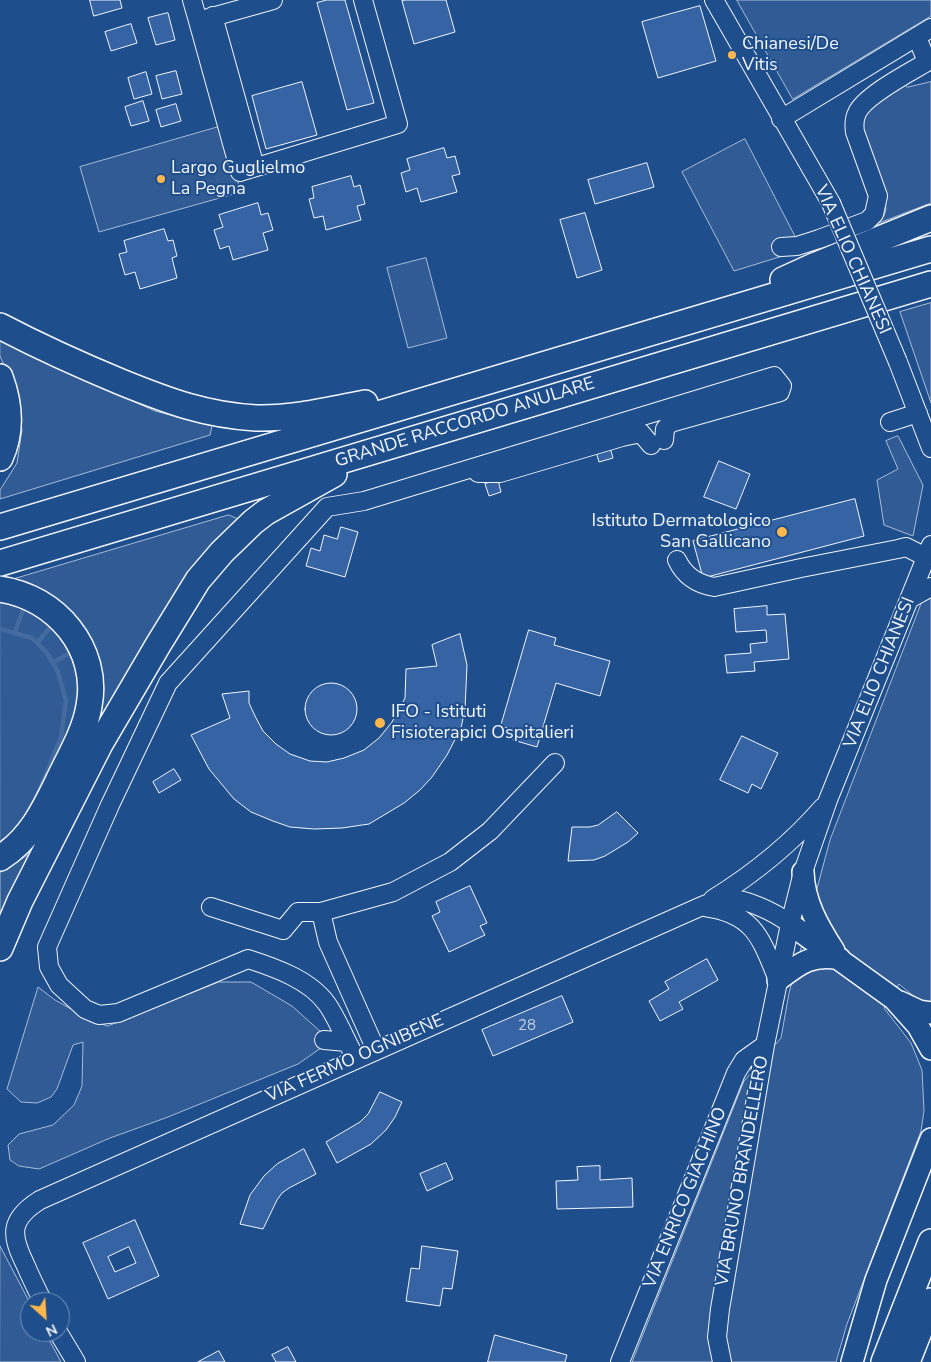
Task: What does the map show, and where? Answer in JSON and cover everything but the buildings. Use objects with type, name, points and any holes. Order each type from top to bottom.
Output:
[{"type":"highway","points":[[704,317],[816,265],[931,218]]},
{"type":"highway","name":"GRANDE RACCORDO ANULARE","points":[[0,527],[931,249]]},
{"type":"highway","name":"GRANDE RACCORDO ANULARE","points":[[0,563],[931,284]]},
{"type":"highway","points":[[0,326],[73,363],[176,404],[209,412],[256,418],[295,416],[484,383]]},
{"type":"highway","points":[[0,377],[7,400],[9,420],[6,441],[0,458]]},
{"type":"highway","points":[[0,948],[20,901],[100,744],[198,580],[222,552],[266,512],[380,449]]},
{"type":"highway","points":[[0,590],[19,593],[32,598],[49,608],[62,619],[73,633],[85,658],[90,692],[86,720],[82,732],[44,811],[29,834],[0,858]]},
{"type":"highway","points":[[884,1362],[931,1242]]},
{"type":"highway","points":[[907,1362],[931,1301]]},
{"type":"main road","points":[[802,872],[805,892],[812,913],[823,934],[840,959]]},
{"type":"main road","points":[[790,924],[894,999],[918,1026],[931,1049]]},
{"type":"main road","points":[[778,980],[807,960],[828,957],[840,959]]},
{"type":"main road","points":[[894,999],[931,1013]]},
{"type":"main road","points":[[852,1362],[876,1280],[931,1139]]},
{"type":"street","points":[[192,0],[206,19],[248,169],[398,124],[363,0]]},
{"type":"street","points":[[206,19],[273,0]]},
{"type":"street","name":"VIA ELIO CHIANESI","points":[[714,0],[831,203],[898,362],[931,448]]},
{"type":"street","points":[[780,247],[797,246],[819,239],[867,221],[874,214],[878,196],[855,132],[854,122],[857,112],[863,104],[884,88],[927,62],[924,32],[781,119]]},
{"type":"street","points":[[356,1059],[327,1004],[307,985],[269,965],[248,959],[118,1013],[99,1015],[85,1009],[58,985],[49,967],[46,947],[168,683],[327,507],[364,501],[774,376],[782,386],[780,392],[670,423],[658,442],[641,433],[500,473],[477,473],[368,505],[364,501]]},
{"type":"street","points":[[890,422],[918,413]]},
{"type":"street","points":[[677,560],[681,569],[700,584],[714,587],[898,548],[906,547],[929,551]]},
{"type":"street","name":"VIA ELIO CHIANESI","points":[[802,872],[828,800],[929,551]]},
{"type":"street","points":[[911,598],[931,587]]},
{"type":"street","points":[[211,907],[283,930],[298,912],[321,912],[393,892],[450,862],[490,831],[555,763]]},
{"type":"street","points":[[702,906],[764,865],[804,828],[828,800]]},
{"type":"street","name":"VIA BRUNO BRANDELLERO","points":[[722,1362],[717,1337],[720,1309],[765,1046],[802,872]]},
{"type":"street","points":[[702,906],[723,899],[736,900],[776,914],[790,924]]},
{"type":"street","points":[[702,906],[726,911],[750,924],[764,946],[778,980]]},
{"type":"street","name":"VIA FERMO OGNIBENE","points":[[38,1292],[18,1250],[14,1236],[17,1223],[28,1209],[40,1200],[702,906]]},
{"type":"street","points":[[321,912],[328,942],[376,1050]]},
{"type":"street","points":[[324,1040],[347,1042]]},
{"type":"street","name":"VIA ENRICO GIACHINO","points":[[620,1362],[736,1073],[744,1060],[765,1046]]},
{"type":"street","points":[[64,1342],[76,1362]]},
{"type":"shaded area","points":[[737,0],[931,0],[931,16],[793,99]]},
{"type":"shaded area","points":[[931,82],[931,203],[876,224],[884,216],[886,209],[884,193],[859,128],[863,113],[876,100],[905,85],[907,87]]},
{"type":"shaded area","name":"Largo Guglielmo La Pegna","points":[[222,126],[241,192],[99,232],[80,167]]},
{"type":"shaded area","points":[[745,139],[802,250],[734,271],[682,172]]},
{"type":"shaded area","points":[[426,258],[447,338],[408,348],[387,268]]},
{"type":"shaded area","points":[[931,303],[931,403],[900,312]]},
{"type":"shaded area","points":[[0,336],[70,373],[155,411],[212,426],[210,435],[0,499],[0,490],[17,463],[22,430],[15,391],[0,356]]},
{"type":"shaded area","points":[[898,436],[923,485],[913,536],[884,525],[877,480],[898,469],[886,441]]},
{"type":"shaded area","points":[[229,515],[238,519],[177,589],[96,737],[95,665],[11,580]]},
{"type":"shaded area","points":[[931,578],[931,1003],[923,1004],[899,984],[884,1008],[911,1043],[922,1070],[924,1111],[921,1131],[847,1324],[836,1362],[632,1362],[744,1081],[781,1038],[789,993],[830,840]]},
{"type":"shaded area","points":[[0,600],[37,611],[61,634],[75,662],[83,689],[77,727],[27,825],[0,853]]},
{"type":"shaded area","points":[[39,848],[0,925],[0,873]]},
{"type":"shaded area","points":[[219,982],[251,982],[292,1006],[331,1041],[298,1064],[168,1117],[110,1138],[39,1169],[19,1166],[10,1160],[8,1145],[19,1134],[53,1125],[74,1105],[82,1086],[83,1042],[73,1045],[57,1089],[51,1097],[37,1103],[21,1102],[7,1089],[38,987],[55,1000],[87,1018],[107,1026]]},
{"type":"shaded area","points":[[0,1246],[24,1292],[20,1292],[20,1342],[50,1342],[61,1362],[0,1362]]},
{"type":"waterway","points":[[15,632],[24,607]]},
{"type":"waterway","points":[[37,643],[52,625]]},
{"type":"waterway","points":[[0,629],[32,638],[47,653],[58,672],[66,701],[61,737],[36,798]]},
{"type":"waterway","points":[[54,662],[73,651]]},
{"type":"place","name":"Chianesi/De Vitis","points":[[732,55]]},
{"type":"place","name":"Largo Guglielmo La Pegna","points":[[161,179]]},
{"type":"place","name":"Istituto Dermatologico San Gallicano","points":[[782,532]]},
{"type":"place","name":"IFO - Istituti Fisioterapici Ospitalieri","points":[[380,723]]}]
